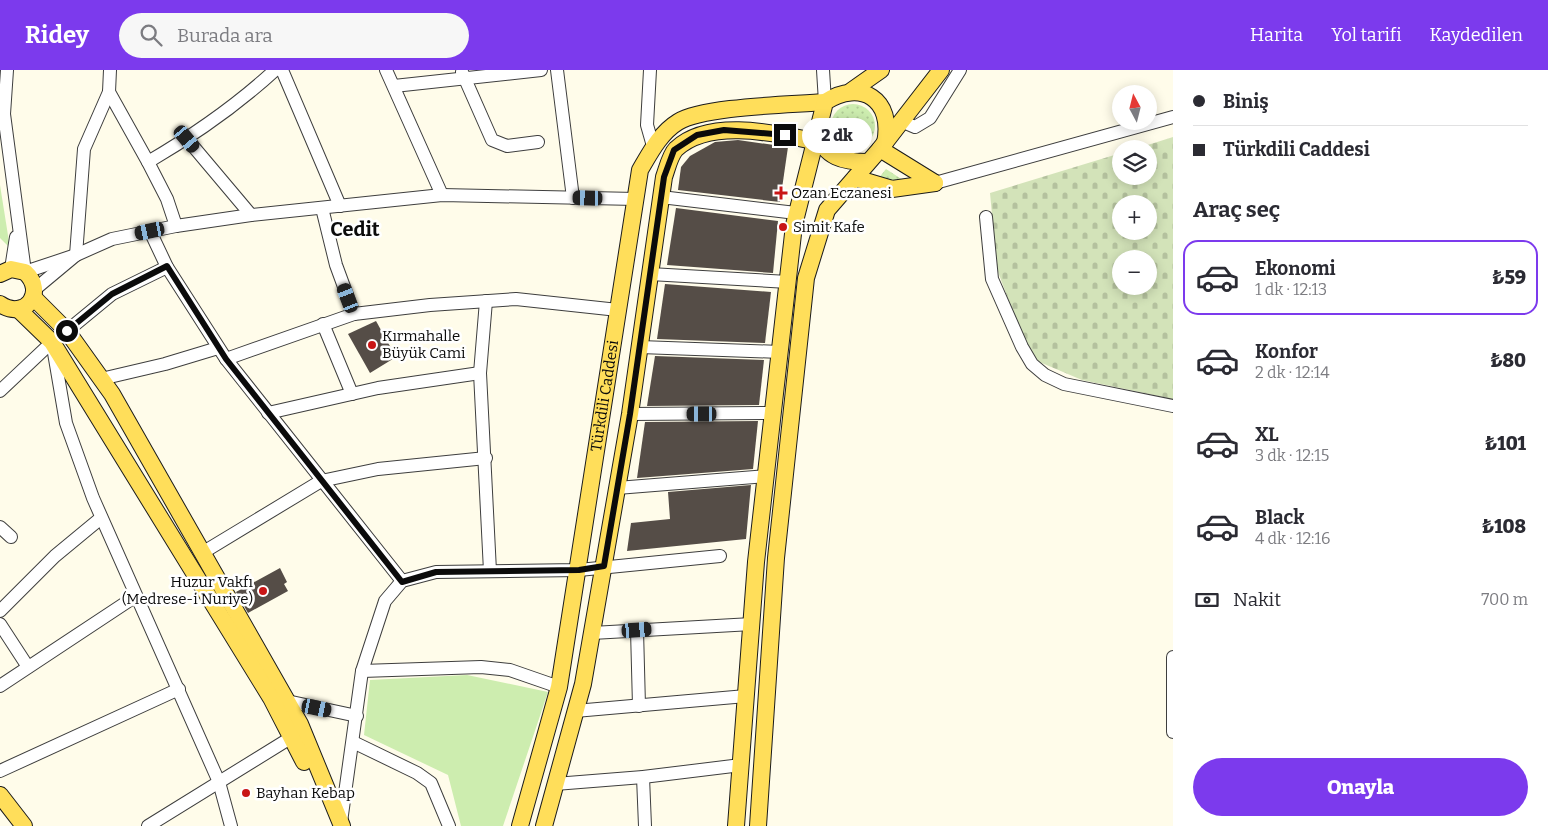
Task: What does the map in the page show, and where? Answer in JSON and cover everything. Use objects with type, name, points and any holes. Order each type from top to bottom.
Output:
[{"type":"main road","points":[[736,826],[766,476],[796,213],[825,102],[842,93],[851,91],[881,70]]},
{"type":"main road","points":[[758,826],[776,558],[806,278],[827,210],[856,178],[941,70]]},
{"type":"main road","points":[[851,91],[873,98],[881,106],[886,116],[888,128],[882,146]]},
{"type":"main road","name":"Türkdili Caddesi","points":[[520,826],[559,687],[579,570],[640,170],[653,146],[678,122],[705,112],[825,102]]},
{"type":"main road","name":"Türkdili Caddesi","points":[[544,826],[575,711],[592,633],[630,414],[664,177],[674,150],[697,135],[724,130],[816,136]]},
{"type":"main road","points":[[816,136],[824,148],[841,161],[868,162]]},
{"type":"main road","points":[[882,146],[935,183]]},
{"type":"main road","points":[[856,178],[892,189],[935,183]]},
{"type":"main road","points":[[0,304],[11,310],[18,309],[29,303],[34,293],[33,283],[9,268]]},
{"type":"main road","points":[[34,293],[67,331],[101,379],[287,701],[300,724],[339,825]]},
{"type":"main road","points":[[18,309],[52,342],[271,698],[339,825]]},
{"type":"main road","points":[[0,794],[24,826]]},
{"type":"street","points":[[7,70],[4,114],[17,225],[9,268],[76,255],[112,240],[150,231],[251,215],[442,195],[636,199]]},
{"type":"street","points":[[34,293],[76,255],[84,149],[109,92],[110,70]]},
{"type":"street","points":[[148,162],[187,139],[249,94],[275,70]]},
{"type":"street","points":[[282,70],[340,206]]},
{"type":"street","points":[[386,70],[442,195]]},
{"type":"street","points":[[394,86],[462,74],[541,70]]},
{"type":"street","points":[[557,70],[573,198]]},
{"type":"street","points":[[650,70],[647,125],[653,146]]},
{"type":"street","points":[[823,70],[825,102]]},
{"type":"street","points":[[901,122],[915,127],[930,118],[960,70]]},
{"type":"street","points":[[462,74],[492,140],[507,146],[538,142]]},
{"type":"street","points":[[109,92],[167,199],[176,226]]},
{"type":"street","points":[[935,183],[1173,117]]},
{"type":"street","points":[[187,139],[251,215]]},
{"type":"street","points":[[661,197],[796,213]]},
{"type":"street","points":[[322,208],[336,265],[354,314]]},
{"type":"street","points":[[986,217],[992,279],[1022,347],[1032,364],[1045,375],[1064,384],[1173,406]]},
{"type":"street","points":[[150,231],[167,266],[218,348],[402,582]]},
{"type":"street","points":[[67,331],[112,294],[167,266]]},
{"type":"street","points":[[650,274],[788,282]]},
{"type":"street","points":[[226,359],[354,314],[430,304],[516,299],[618,310]]},
{"type":"street","points":[[486,301],[480,373],[486,458],[490,571]]},
{"type":"street","points":[[323,324],[352,394]]},
{"type":"street","points":[[0,391],[52,342]]},
{"type":"street","points":[[52,342],[66,422],[102,518],[219,782],[231,826]]},
{"type":"street","points":[[640,347],[780,352]]},
{"type":"street","points":[[101,379],[164,364],[218,348]]},
{"type":"street","points":[[268,413],[378,388],[480,373]]},
{"type":"street","points":[[630,414],[773,413]]},
{"type":"street","points":[[202,553],[322,481],[378,469],[486,458]]},
{"type":"street","points":[[618,488],[766,476]]},
{"type":"street","points":[[0,611],[55,556],[102,518]]},
{"type":"street","points":[[0,527],[11,537]]},
{"type":"street","points":[[339,825],[357,716],[362,671],[384,601],[402,582],[436,572],[579,570],[604,566],[720,556]]},
{"type":"street","points":[[0,686],[136,596]]},
{"type":"street","points":[[0,624],[28,667]]},
{"type":"street","points":[[592,633],[752,624]]},
{"type":"street","points":[[637,630],[639,706]]},
{"type":"street","points":[[1173,658],[1173,732]]},
{"type":"street","points":[[362,671],[490,668],[510,670],[559,687]]},
{"type":"street","points":[[0,771],[179,689]]},
{"type":"street","points":[[575,711],[746,696]]},
{"type":"street","points":[[287,701],[357,716]]},
{"type":"street","points":[[148,826],[292,737]]},
{"type":"street","points":[[353,742],[417,773],[431,783],[448,826]]},
{"type":"street","points":[[556,784],[643,777],[741,765]]},
{"type":"street","points":[[643,777],[645,826]]},
{"type":"green space","points":[[853,104],[865,108],[871,114],[875,126],[871,138],[865,144],[853,148],[841,144],[835,138],[831,126],[835,114],[841,108]]},
{"type":"green space","points":[[1173,137],[1173,399],[1082,380],[1030,358],[997,269],[990,193],[1112,156],[1112,185],[1157,185],[1157,142]]},
{"type":"green space","points":[[886,169],[909,184],[878,179]]},
{"type":"green space","points":[[0,185],[10,248],[0,238]]},
{"type":"green space","points":[[467,675],[548,692],[503,826],[461,826],[448,775],[364,735],[370,680]]},
{"type":"building","points":[[738,140],[788,147],[780,202],[678,190],[681,167],[690,156],[715,142]]},
{"type":"building","points":[[676,208],[778,221],[773,273],[667,265]]},
{"type":"building","points":[[665,284],[771,292],[765,343],[657,339]]},
{"type":"building","name":"Kırmahalle Büyük Cami","points":[[376,321],[396,357],[370,373],[348,334]]},
{"type":"building","points":[[655,356],[764,360],[759,405],[647,406]]},
{"type":"building","points":[[758,421],[753,469],[637,478],[645,422]]},
{"type":"building","points":[[751,485],[746,539],[627,551],[631,523],[670,519],[668,492]]},
{"type":"building","points":[[280,568],[287,582],[284,584],[288,591],[248,613],[236,592]]},
{"type":"place","name":"Ozan Eczanesi","points":[[781,193]]},
{"type":"place","name":"Simit Kafe","points":[[783,227]]},
{"type":"place","name":"Kırmahalle Büyük Cami","points":[[372,345]]},
{"type":"place","name":"Huzur Vakfı (Medrese-i Nuriye)","points":[[263,591]]},
{"type":"place","name":"Bayhan Kebap","points":[[246,793]]},
{"type":"district","name":"Cedit","points":[[355,229]]},
{"type":"route","points":[[67,331],[112,294],[167,266],[226,359],[402,582],[436,572],[579,570],[604,566],[630,414],[664,177],[674,150],[697,135],[724,130],[785,135]]}]
